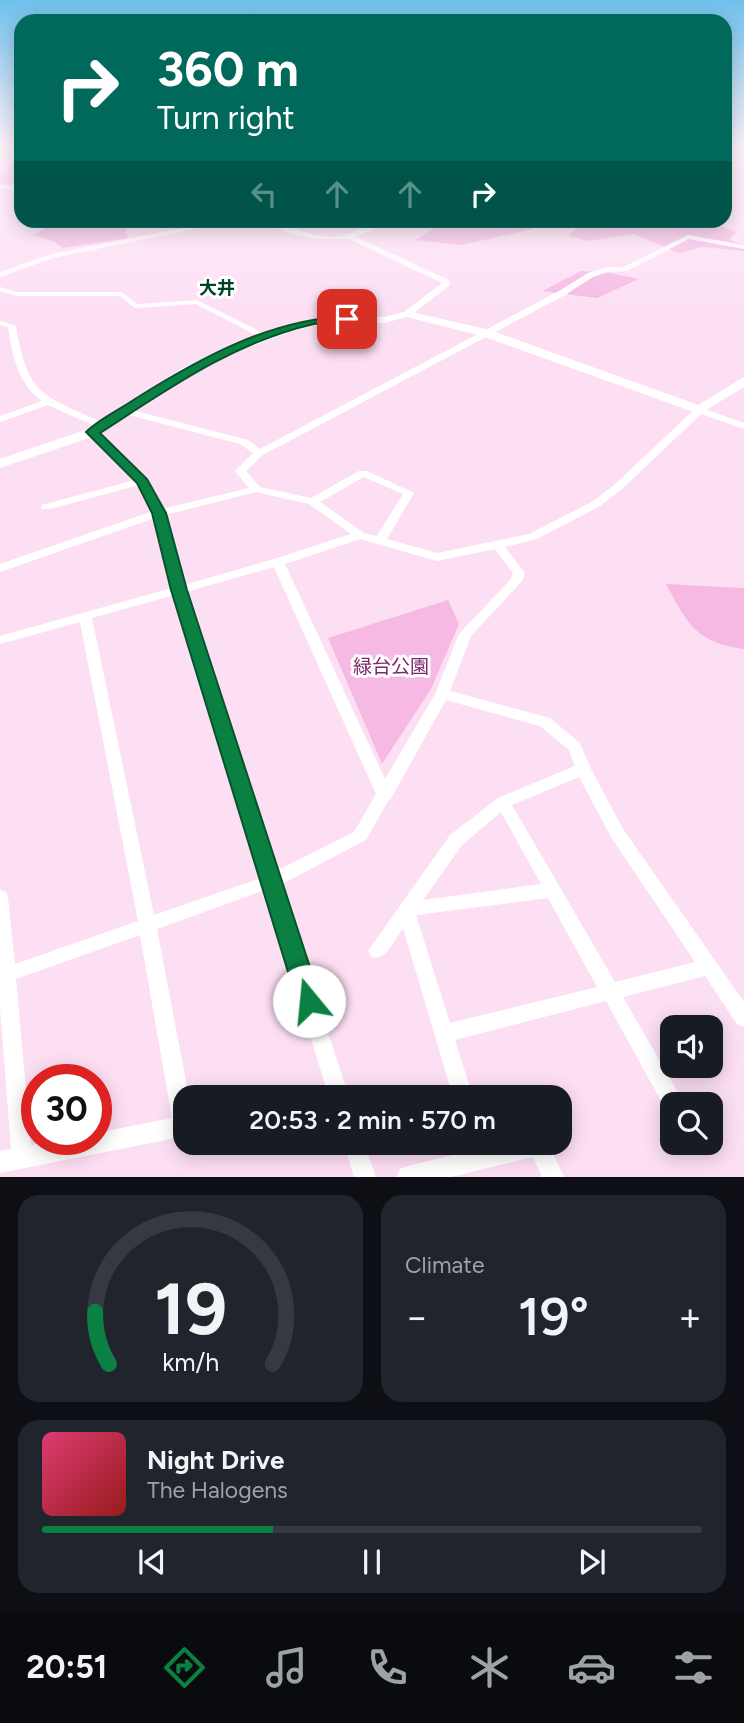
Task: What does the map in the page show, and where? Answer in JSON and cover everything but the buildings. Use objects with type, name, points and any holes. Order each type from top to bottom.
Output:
[{"type":"street","points":[[0,275],[51,256],[195,228]]},
{"type":"street","points":[[283,228],[312,238],[338,240],[371,228]]},
{"type":"street","points":[[0,464],[97,429],[128,412],[186,372],[265,335],[315,321],[384,320],[407,314],[446,285],[446,282],[350,237]]},
{"type":"street","points":[[256,489],[240,471],[259,453],[586,277],[613,268],[624,269],[688,237],[744,247]]},
{"type":"street","points":[[0,289],[17,294],[122,293],[135,306],[197,302],[265,335]]},
{"type":"street","points":[[407,314],[486,333],[744,426]]},
{"type":"street","points":[[0,323],[12,326],[15,350],[23,374],[49,402],[97,429],[142,481],[159,513],[179,590],[272,881],[333,1085]]},
{"type":"street","points":[[0,568],[159,513],[256,489],[313,502],[360,535],[437,556],[533,537],[596,504],[618,487],[699,410],[744,382]]},
{"type":"street","points":[[0,419],[49,402]]},
{"type":"street","points":[[128,412],[244,442],[259,453]]},
{"type":"street","points":[[313,502],[363,473],[409,493],[380,541]]},
{"type":"street","points":[[46,507],[142,481]]},
{"type":"street","points":[[0,640],[278,562],[360,535]]},
{"type":"street","points":[[4,976],[272,881],[360,836],[442,694],[465,634],[517,580],[519,573],[498,545]]},
{"type":"street","points":[[278,562],[385,796]]},
{"type":"street","points":[[85,616],[177,1085]]},
{"type":"street","points":[[442,694],[545,722],[575,747],[583,769],[617,833],[744,1018]]},
{"type":"street","points":[[377,951],[456,841],[503,802],[583,769]]},
{"type":"street","points":[[503,802],[667,1092]]},
{"type":"street","points":[[406,909],[552,890]]},
{"type":"street","points":[[0,897],[4,976],[22,1158]]},
{"type":"street","points":[[406,909],[459,1085]]},
{"type":"street","points":[[444,1034],[707,967]]},
{"type":"street","points":[[0,1162],[173,1128]]},
{"type":"street","points":[[358,1155],[365,1177]]},
{"type":"street","points":[[408,1177],[468,1155]]},
{"type":"street","points":[[543,1155],[553,1177]]},
{"type":"green space","points":[[46,228],[124,228],[128,238],[63,248],[53,241],[34,235]]},
{"type":"green space","points":[[435,228],[534,228],[460,245],[415,240]]},
{"type":"green space","points":[[577,228],[725,228],[737,232],[730,238],[744,245],[744,251],[702,247],[679,253],[634,234],[588,241],[568,236]]},
{"type":"green space","points":[[581,271],[639,279],[597,298],[542,291]]},
{"type":"green space","points":[[666,584],[744,588],[744,649],[715,642],[695,629],[680,610]]},
{"type":"green space","name":"緑台公園","points":[[448,600],[459,624],[431,689],[382,764],[328,638]]},
{"type":"district","name":"大井","points":[[217,288]]},
{"type":"route","points":[[309,1001],[179,590],[159,513],[142,481],[93,432],[128,412],[186,372],[225,352],[289,328],[315,321],[347,319]]}]
